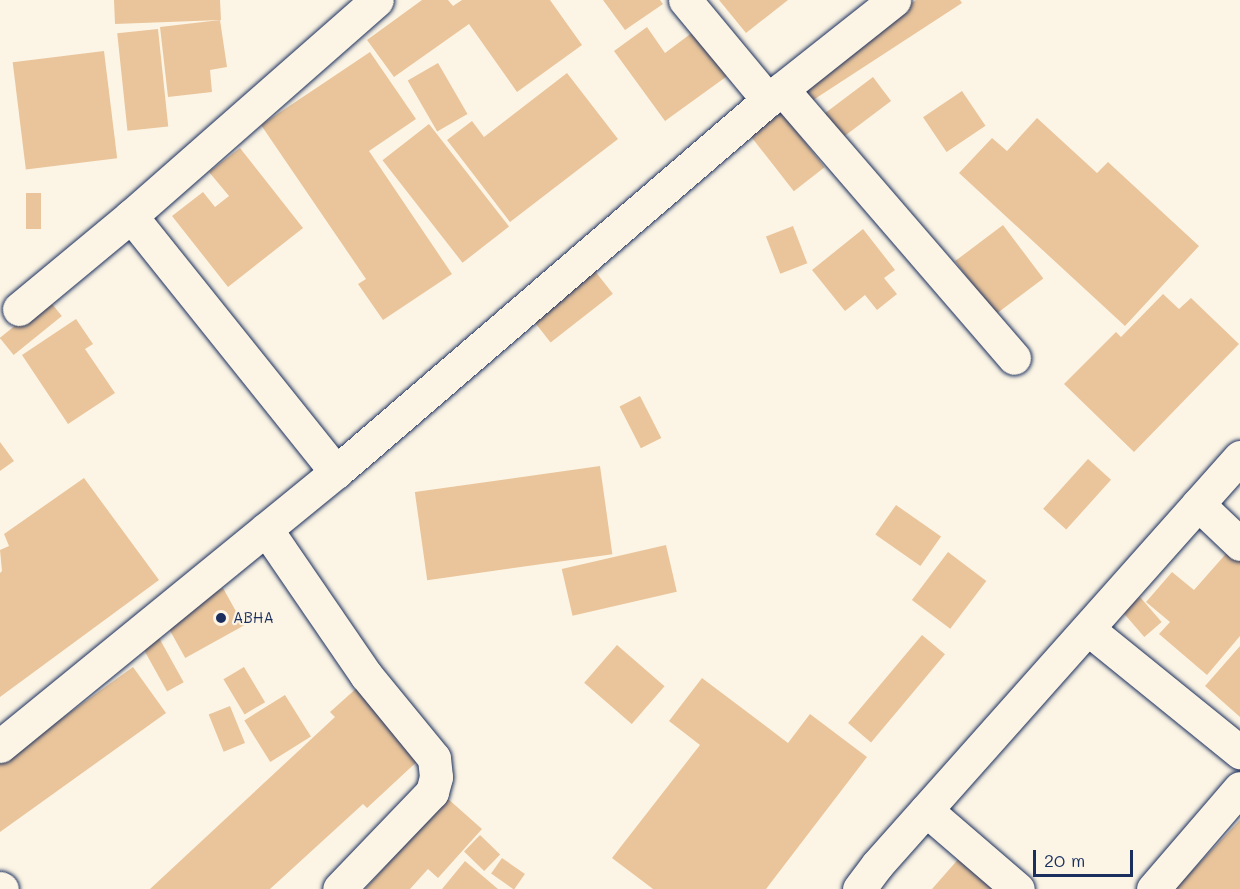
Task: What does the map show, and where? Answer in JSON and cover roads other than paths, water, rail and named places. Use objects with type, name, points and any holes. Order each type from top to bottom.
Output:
[{"type":"street","points":[[6,315],[131,216],[377,0]]},
{"type":"street","points":[[685,0],[775,95],[1014,358]]},
{"type":"street","points":[[0,746],[336,472],[775,95],[894,0]]},
{"type":"street","points":[[131,216],[336,472]]},
{"type":"street","points":[[859,889],[926,810],[1240,457]]},
{"type":"street","points":[[1198,504],[1240,544]]},
{"type":"street","points":[[266,530],[366,675],[434,759],[436,777],[432,792],[339,889]]},
{"type":"street","points":[[1088,629],[1240,752]]},
{"type":"street","points":[[1153,889],[1240,788]]},
{"type":"street","points":[[926,810],[1018,889]]},
{"type":"place","name":"ABHA","points":[[221,618]]}]
